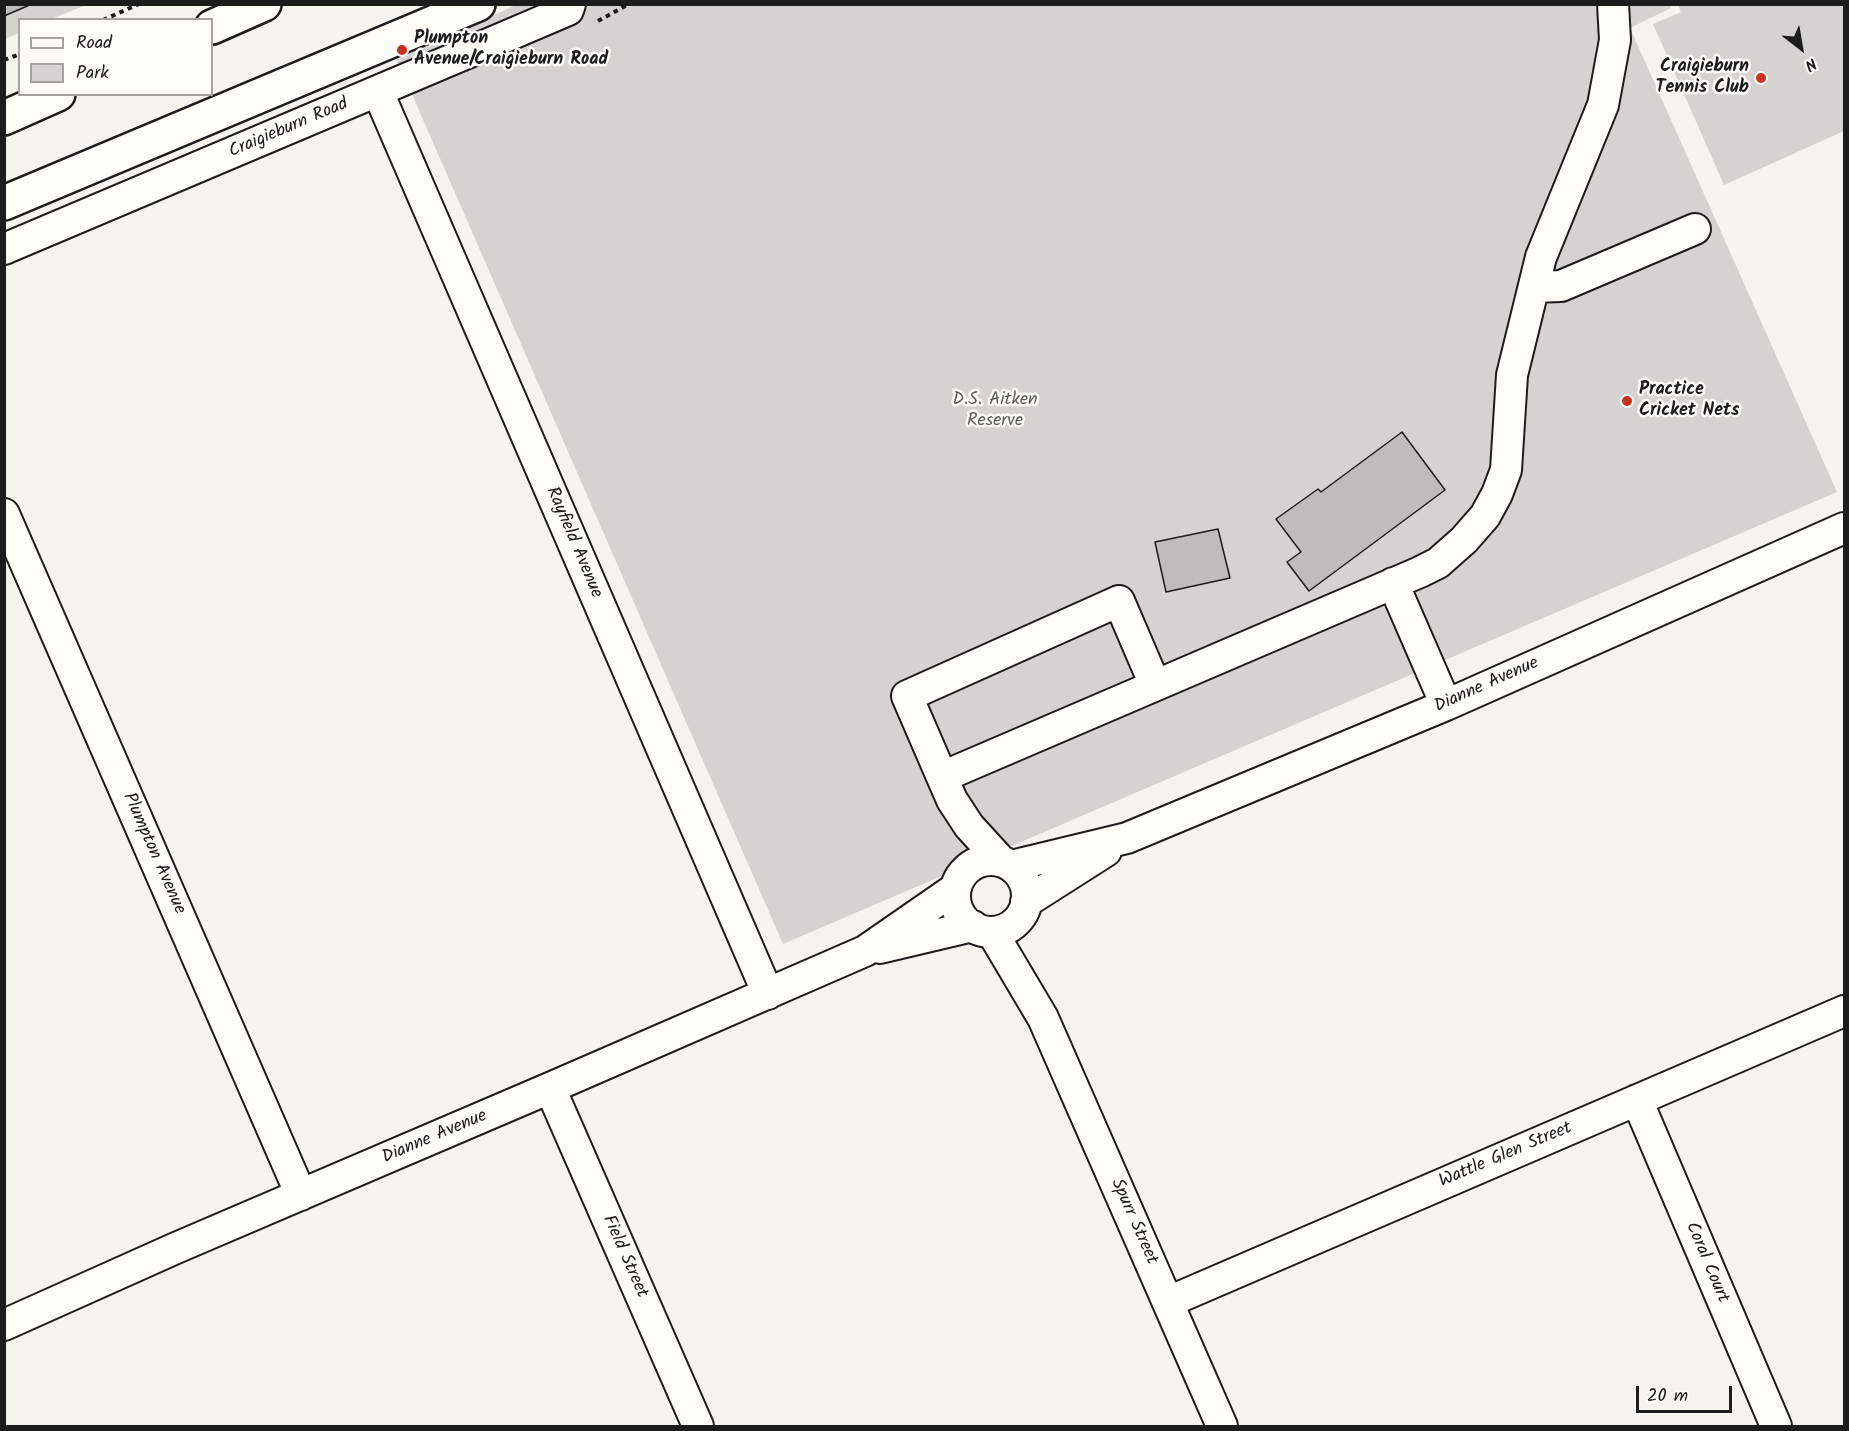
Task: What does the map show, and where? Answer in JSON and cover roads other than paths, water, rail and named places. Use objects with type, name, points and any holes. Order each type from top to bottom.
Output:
[{"type":"main road","points":[[213,27],[264,4]]},
{"type":"main road","points":[[4,203],[478,4]]},
{"type":"main road","points":[[4,118],[54,96]]},
{"type":"street","name":"Craigieburn Road","points":[[4,249],[568,10],[570,4]]},
{"type":"street","points":[[947,789],[1155,685],[1438,563],[1464,540],[1485,516],[1506,470],[1512,375],[1541,257],[1604,105],[1615,40],[1613,4]]},
{"type":"street","name":"Rayfield Avenue","points":[[378,92],[768,994]]},
{"type":"street","points":[[1534,287],[1561,286],[1695,229]]},
{"type":"street","name":"Plumpton Avenue","points":[[4,514],[301,1195]]},
{"type":"street","name":"Dianne Avenue","points":[[1006,863],[1127,838],[1446,705],[1845,528]]},
{"type":"street","points":[[1393,583],[1446,705]]},
{"type":"street","points":[[947,789],[958,882],[956,899],[958,910],[964,919],[982,929],[1002,930],[1011,926],[1023,910],[1027,892],[1024,882],[1019,873],[969,826],[947,789],[908,696],[1119,601],[1155,685]]},
{"type":"street","name":"Dianne Avenue","points":[[1023,910],[1127,838]]},
{"type":"street","points":[[958,882],[968,869],[978,863],[989,860],[1006,863]]},
{"type":"street","name":"Dianne Avenue","points":[[4,1325],[176,1248],[865,951],[958,882]]},
{"type":"street","name":"Spurr Street","points":[[1023,910],[1043,1018]]},
{"type":"street","name":"Dianne Avenue","points":[[865,951],[982,929]]},
{"type":"street","name":"Spurr Street","points":[[982,929],[1043,1018],[1222,1426]]},
{"type":"street","name":"Wattle Glen Street","points":[[1168,1302],[1845,1011]]},
{"type":"street","name":"Field Street","points":[[550,1088],[698,1426]]},
{"type":"street","name":"Coral Court","points":[[1637,1100],[1776,1426]]},
{"type":"place","name":"Plumpton Avenue/Craigieburn Road","points":[[402,50]]},
{"type":"place","name":"Craigieburn Tennis Club","points":[[1761,78]]},
{"type":"place","name":"Practice Cricket Nets","points":[[1627,401]]},
{"type":"park label","name":"D.S. Aitken Reserve","points":[[995,411]]}]
